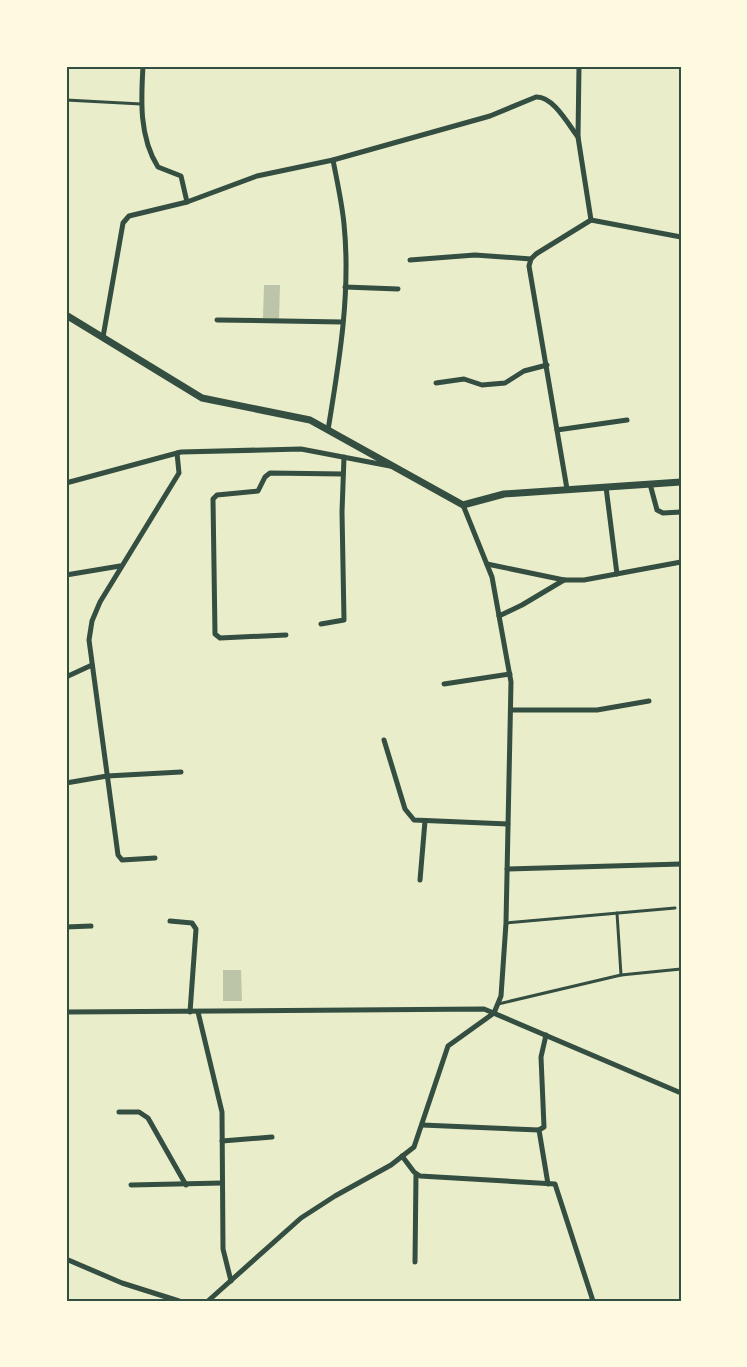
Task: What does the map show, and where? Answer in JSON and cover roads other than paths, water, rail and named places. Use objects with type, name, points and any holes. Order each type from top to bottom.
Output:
[{"type":"street","points":[[143,66],[141,104],[144,132],[155,162],[163,170],[181,176],[187,202]]},
{"type":"street","points":[[579,66],[578,137],[591,220]]},
{"type":"street","points":[[103,337],[123,223],[129,216],[187,202],[257,176],[333,160],[490,116],[536,97],[543,97],[550,102],[578,137]]},
{"type":"street","points":[[328,430],[340,357],[345,287],[344,223],[333,160]]},
{"type":"street","points":[[410,260],[475,254],[530,259],[591,220],[681,237]]},
{"type":"street","points":[[530,259],[529,266],[567,489]]},
{"type":"street","points":[[345,287],[398,289]]},
{"type":"street","points":[[66,315],[202,398],[310,420],[463,505],[492,577],[510,674],[511,710],[506,923],[501,996],[494,1014],[448,1046],[414,1147],[390,1166],[335,1196],[301,1218],[208,1301]]},
{"type":"street","points":[[216,320],[342,322]]},
{"type":"street","points":[[436,383],[464,379],[482,386],[505,382],[524,371],[547,365]]},
{"type":"street","points":[[558,430],[627,420]]},
{"type":"street","points":[[66,482],[177,454],[301,449],[395,467]]},
{"type":"street","points":[[155,858],[120,858],[89,640],[92,621],[100,602],[120,566],[179,473],[177,454]]},
{"type":"street","points":[[321,624],[344,620],[342,512],[344,457]]},
{"type":"street","points":[[286,635],[220,638],[215,634],[213,499],[217,495],[258,491],[265,477],[270,474],[343,474]]},
{"type":"street","points":[[463,505],[504,494],[681,482]]},
{"type":"street","points":[[650,484],[657,510],[662,513],[681,512]]},
{"type":"street","points":[[606,487],[617,574]]},
{"type":"street","points":[[487,564],[564,580],[584,580],[681,562]]},
{"type":"street","points":[[66,575],[120,566]]},
{"type":"street","points":[[499,616],[522,605],[564,580]]},
{"type":"street","points":[[66,677],[92,665]]},
{"type":"street","points":[[444,684],[510,674]]},
{"type":"street","points":[[511,710],[578,711],[649,701]]},
{"type":"street","points":[[384,740],[404,809],[414,820],[508,824]]},
{"type":"street","points":[[66,783],[107,776],[181,772]]},
{"type":"street","points":[[420,880],[426,821]]},
{"type":"street","points":[[507,869],[681,864]]},
{"type":"street","points":[[170,921],[192,923],[196,929],[190,1012]]},
{"type":"street","points":[[66,927],[91,926]]},
{"type":"street","points":[[66,1012],[484,1009],[681,1093]]},
{"type":"street","points":[[198,1012],[218,1088],[222,1112],[223,1249],[231,1281]]},
{"type":"street","points":[[422,1125],[539,1130],[546,1124],[541,1056],[546,1036]]},
{"type":"street","points":[[119,1112],[139,1112],[148,1118],[186,1185]]},
{"type":"street","points":[[539,1130],[548,1184]]},
{"type":"street","points":[[222,1141],[272,1137]]},
{"type":"street","points":[[402,1156],[416,1175],[415,1262]]},
{"type":"street","points":[[416,1175],[554,1184],[593,1301]]},
{"type":"street","points":[[131,1185],[222,1183]]},
{"type":"street","points":[[66,1259],[122,1282],[178,1301]]},
{"type":"lane","points":[[66,100],[141,104]]},
{"type":"lane","points":[[506,923],[676,908]]},
{"type":"lane","points":[[617,913],[621,975]]},
{"type":"lane","points":[[498,1004],[621,975],[681,969]]}]
